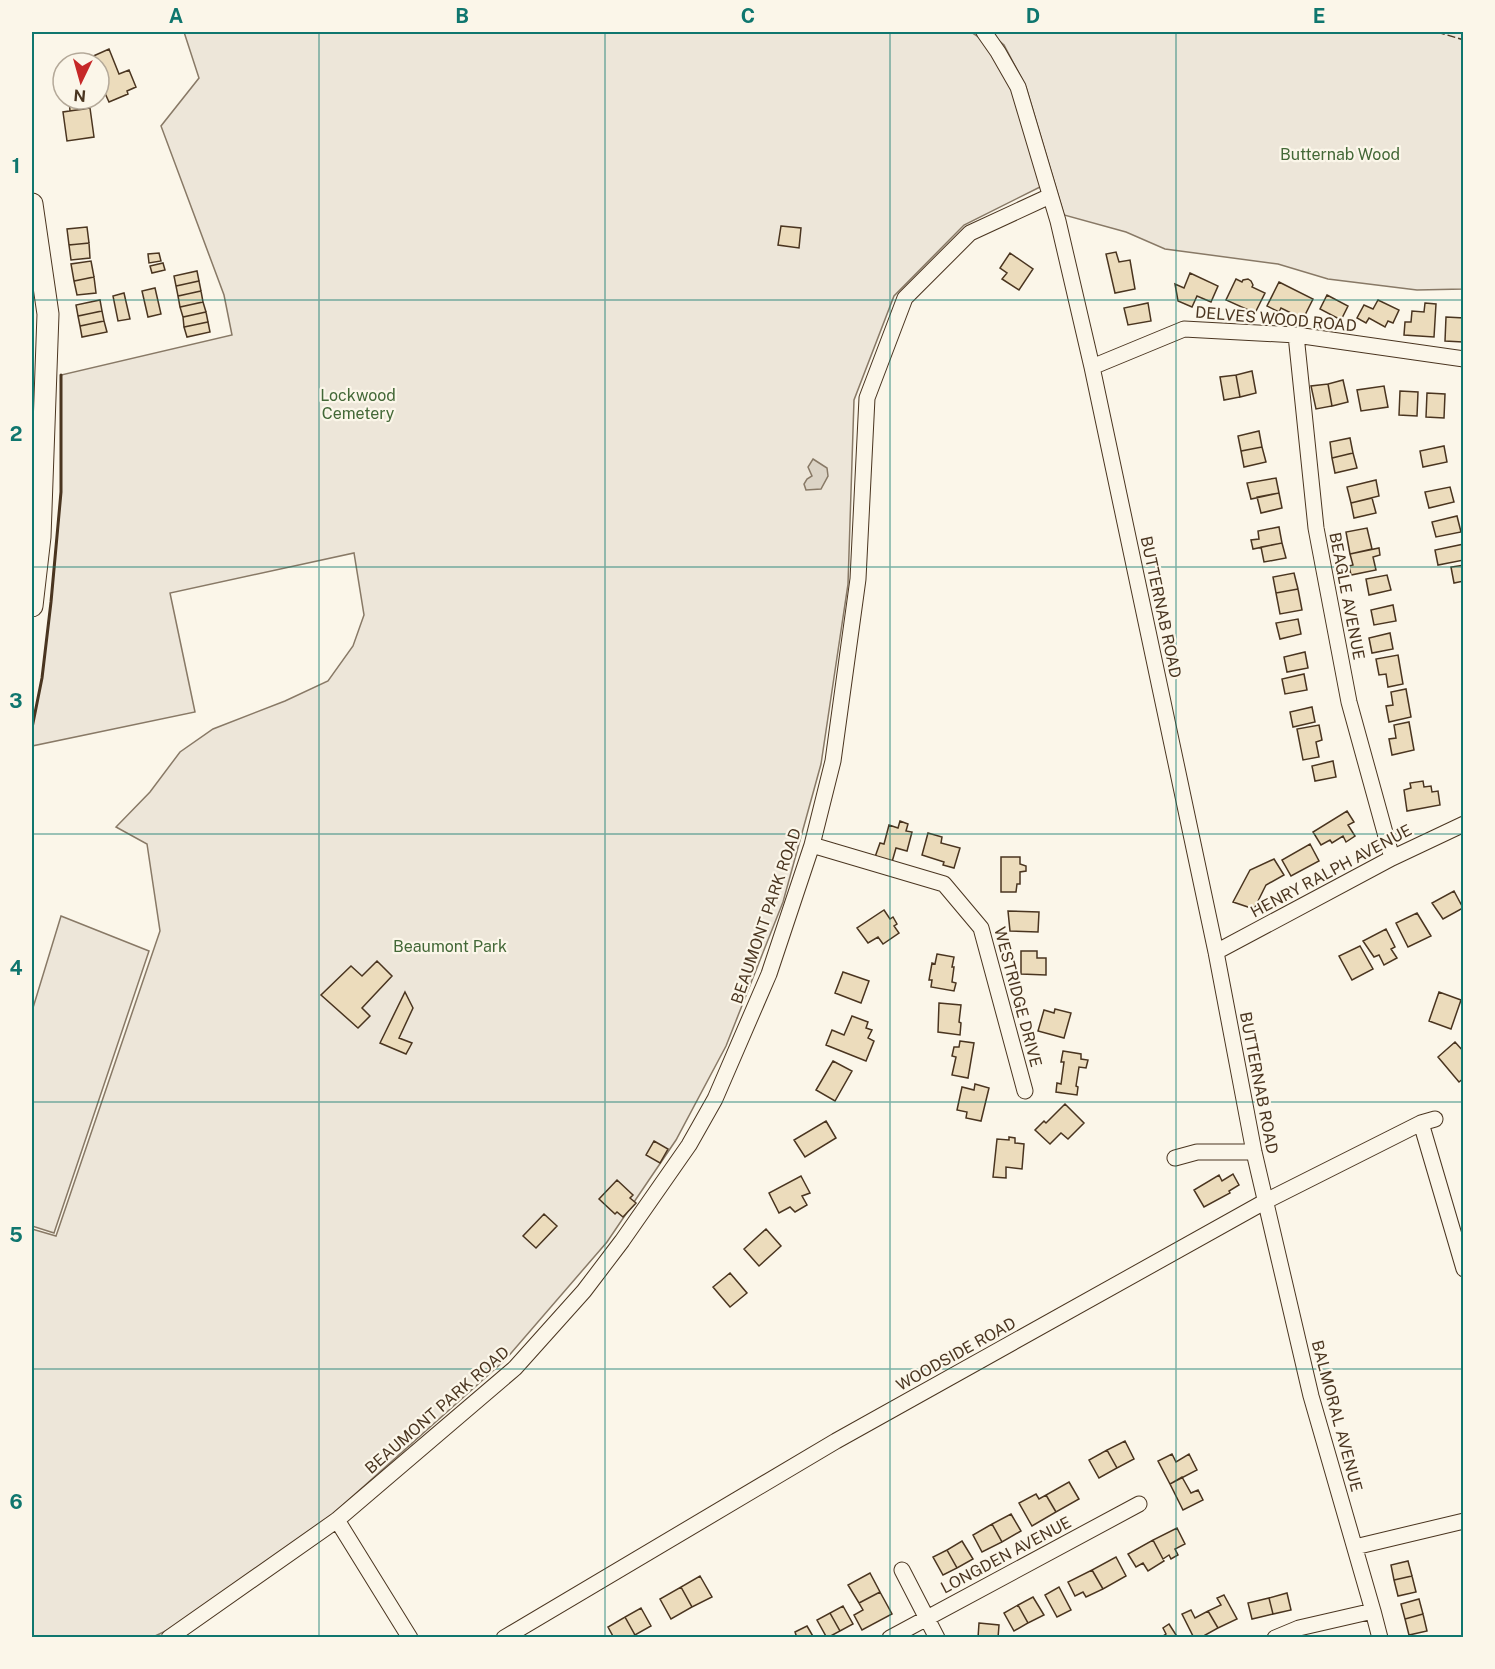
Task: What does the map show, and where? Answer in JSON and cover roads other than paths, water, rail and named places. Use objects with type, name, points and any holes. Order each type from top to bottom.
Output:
[{"type":"main road","points":[[32,204],[48,314],[40,537],[32,606]]},
{"type":"street","name":"BUTTERNAB ROAD","points":[[984,32],[1018,87],[1058,221],[1092,367],[1216,952],[1254,1152],[1266,1201]]},
{"type":"street","name":"BEAUMONT PARK ROAD","points":[[169,1638],[337,1520],[515,1368],[584,1291],[689,1145],[715,1099],[769,974],[812,845],[833,761],[858,579],[867,398],[904,298],[970,234],[1050,196]]},
{"type":"street","name":"DELVES WOOD ROAD","points":[[1092,367],[1184,329],[1296,335],[1464,359]]},
{"type":"street","name":"BEAGLE AVENUE","points":[[1296,335],[1315,517],[1321,551],[1349,702],[1392,858]]},
{"type":"street","name":"HENRY RALPH AVENUE","points":[[1216,952],[1392,858],[1464,824]]},
{"type":"street","name":"WESTRIDGE DRIVE","points":[[812,845],[944,884],[981,928],[1025,1091]]},
{"type":"street","name":"WOODSIDE ROAD","points":[[504,1638],[836,1441],[1266,1201],[1428,1121],[1464,1269]]},
{"type":"street","points":[[1175,1158],[1197,1152],[1254,1152]]},
{"type":"street","name":"BALMORAL AVENUE","points":[[1266,1201],[1311,1396],[1380,1638]]},
{"type":"street","name":"LONGDEN AVENUE","points":[[890,1638],[1139,1504]]},
{"type":"street","points":[[337,1520],[410,1638]]},
{"type":"street","points":[[1355,1547],[1464,1521]]},
{"type":"street","points":[[902,1570],[937,1638]]},
{"type":"street","points":[[1275,1638],[1299,1628],[1373,1611]]},
{"type":"park label","name":"Butternab Wood","points":[[1340,154]]},
{"type":"park label","name":"Lockwood Cemetery","points":[[358,404]]},
{"type":"park label","name":"Beaumont Park","points":[[450,946]]}]
